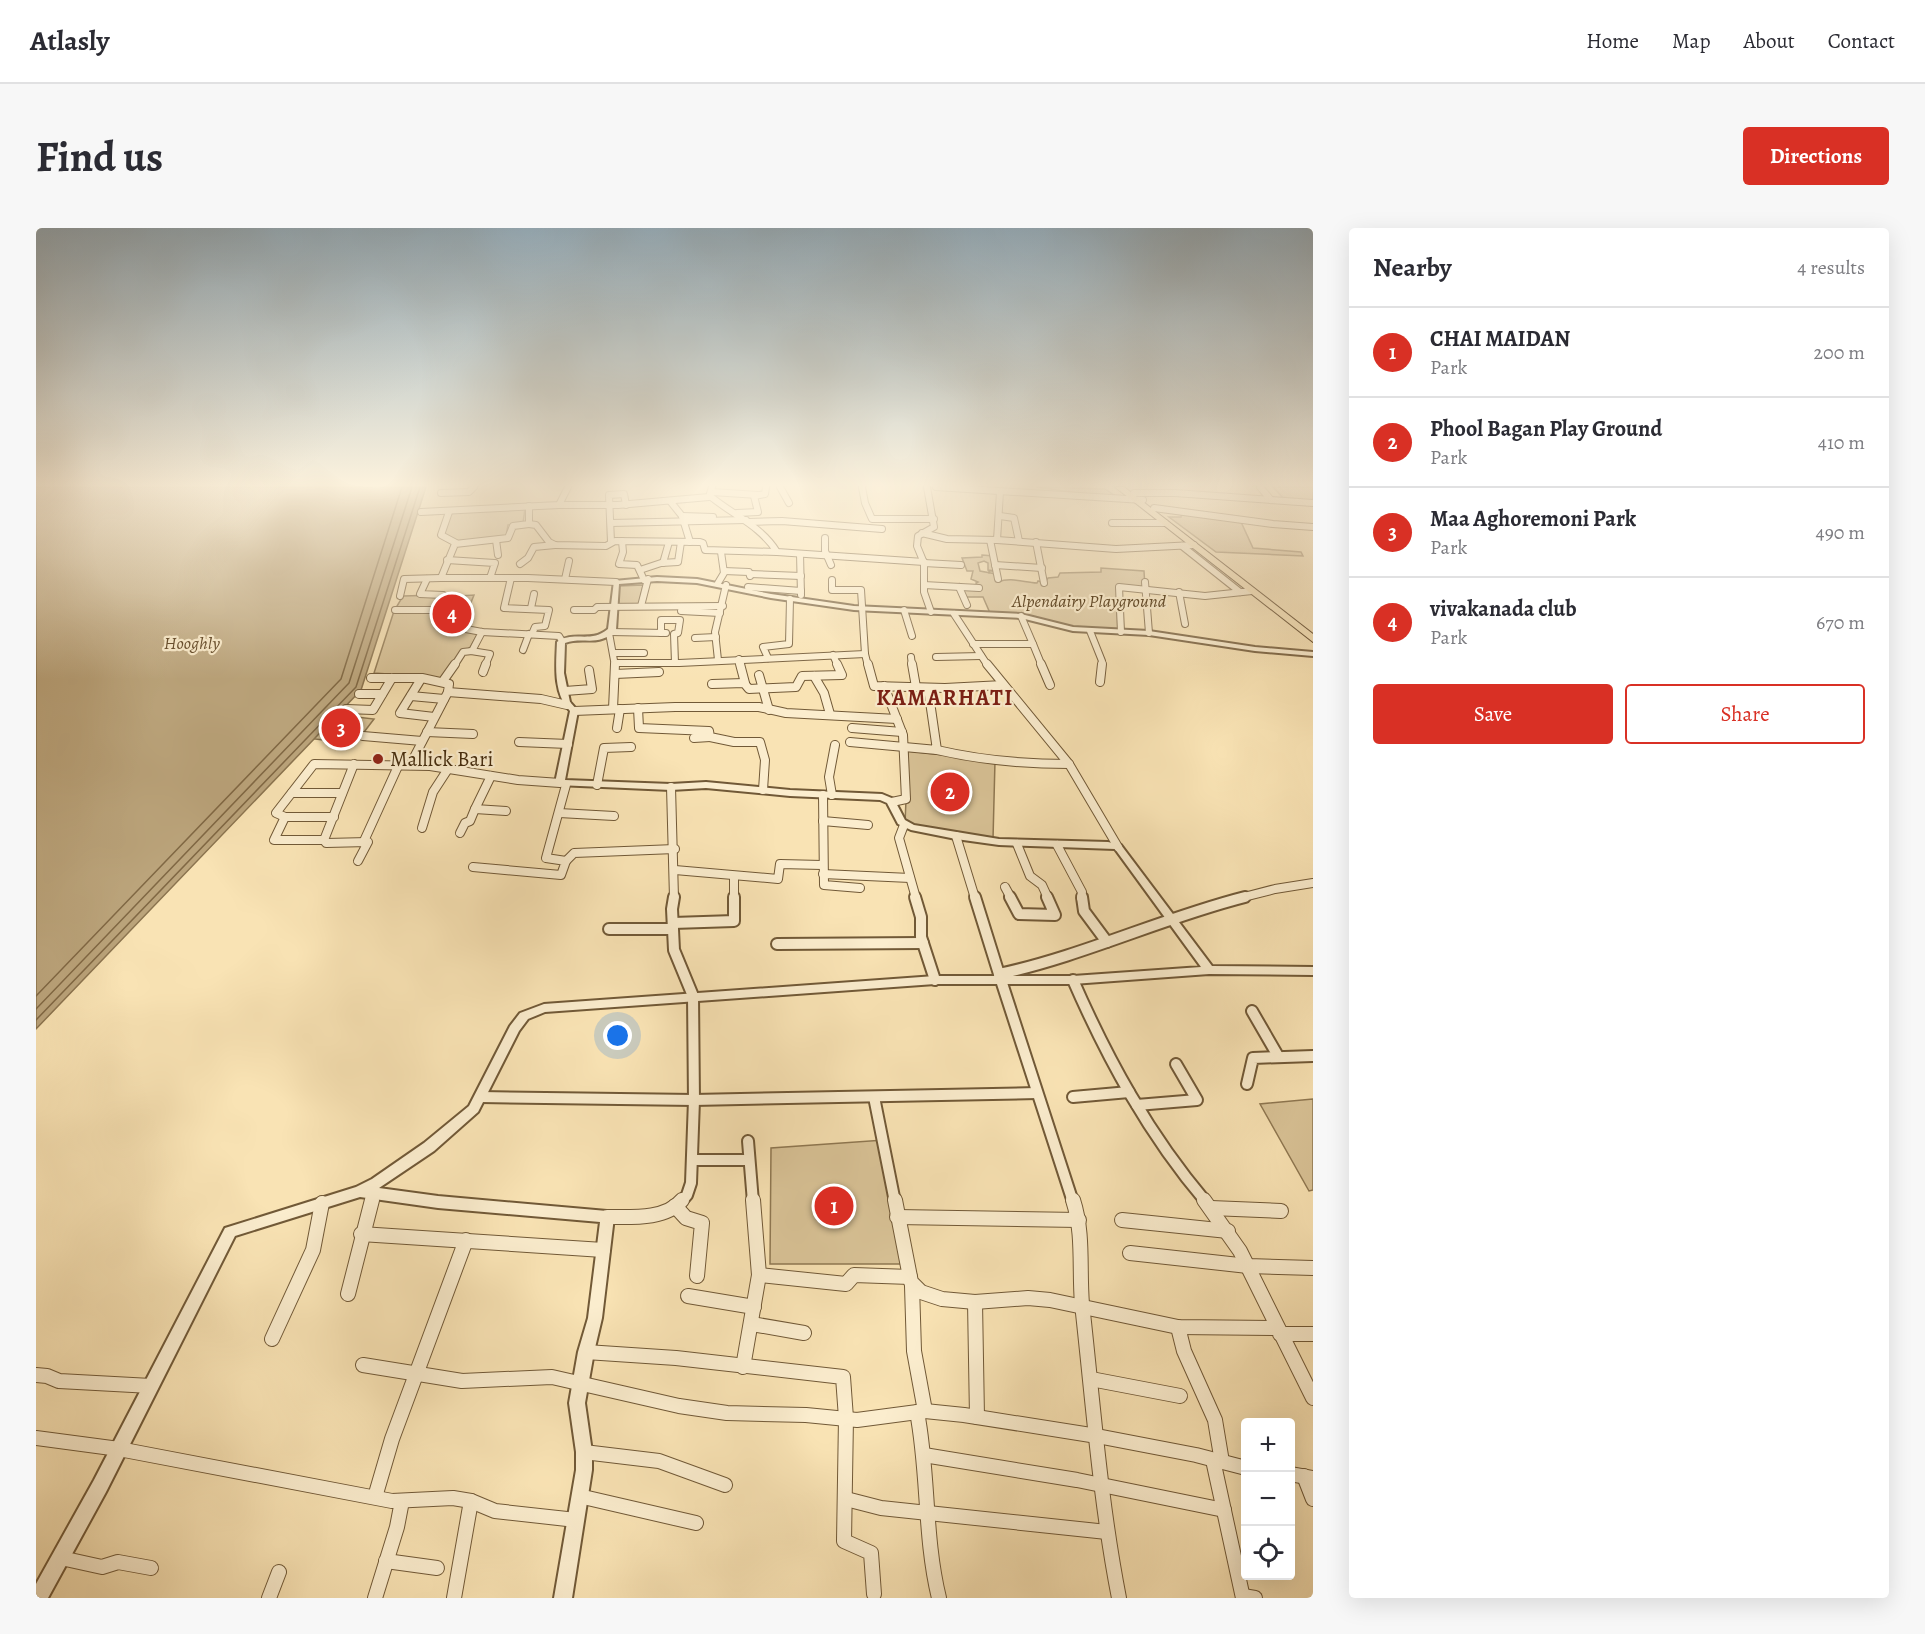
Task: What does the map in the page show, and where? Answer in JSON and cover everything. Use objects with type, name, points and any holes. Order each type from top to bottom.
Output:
[{"type":"main road","points":[[1203,551],[1313,631]]},
{"type":"main road","points":[[1206,551],[1313,639]]},
{"type":"street","points":[[441,578],[452,551]]},
{"type":"street","points":[[497,551],[498,555]]},
{"type":"street","points":[[520,564],[528,558],[531,551],[569,551]]},
{"type":"street","points":[[623,551],[619,564],[637,565],[646,580],[641,606]]},
{"type":"street","points":[[663,563],[666,551]]},
{"type":"street","points":[[640,570],[679,561],[680,551]]},
{"type":"street","points":[[712,551],[777,552],[961,565]]},
{"type":"street","points":[[827,551],[831,565]]},
{"type":"street","points":[[920,551],[924,562],[924,592],[931,612]]},
{"type":"street","points":[[994,551],[998,579]]},
{"type":"street","points":[[1038,551],[1044,583]]},
{"type":"street","points":[[1188,551],[1240,592]]},
{"type":"street","points":[[718,660],[716,637],[724,571],[721,552]]},
{"type":"street","points":[[800,554],[801,596]]},
{"type":"street","points":[[447,561],[495,563],[490,578]]},
{"type":"street","points":[[566,579],[569,561]]},
{"type":"street","points":[[995,565],[1042,568]]},
{"type":"street","points":[[724,571],[801,576]]},
{"type":"street","points":[[747,589],[750,574]]},
{"type":"street","points":[[400,596],[404,579],[511,578],[616,582],[683,580],[722,584],[790,599],[801,596]]},
{"type":"street","points":[[511,578],[504,607],[549,610],[545,626],[535,627],[523,650]]},
{"type":"street","points":[[427,579],[420,594],[443,595]]},
{"type":"street","points":[[832,580],[832,590],[861,590],[865,654],[873,685],[928,688],[1003,685]]},
{"type":"street","points":[[562,641],[593,641],[613,629],[616,582]]},
{"type":"street","points":[[924,585],[979,588]]},
{"type":"street","points":[[1121,632],[1118,587],[1145,585],[1208,596],[1252,591]]},
{"type":"street","points":[[1145,585],[1149,633]]},
{"type":"street","points":[[959,587],[967,605]]},
{"type":"street","points":[[747,589],[801,596],[861,608],[1021,616],[1066,628],[1149,633],[1254,649],[1313,654]]},
{"type":"street","points":[[1179,592],[1185,624]]},
{"type":"street","points":[[531,608],[534,594]]},
{"type":"street","points":[[768,658],[764,647],[789,644],[790,599]]},
{"type":"street","points":[[574,610],[641,606],[721,610]]},
{"type":"street","points":[[395,609],[440,610],[454,627],[482,632],[560,636],[562,641],[560,673],[571,708],[559,813],[546,858],[566,861]]},
{"type":"street","points":[[681,611],[721,610]]},
{"type":"street","points":[[904,610],[912,636]]},
{"type":"street","points":[[954,614],[1003,685],[1050,738],[1069,764],[1118,847],[1209,970]]},
{"type":"street","points":[[1021,616],[1050,685]]},
{"type":"street","points":[[609,633],[661,633],[678,633],[679,620],[661,620],[661,633]]},
{"type":"street","points":[[515,633],[519,622]]},
{"type":"street","points":[[1090,631],[1102,662],[1100,682]]},
{"type":"street","points":[[471,651],[482,632]]},
{"type":"street","points":[[609,633],[615,663],[617,728]]},
{"type":"street","points":[[674,633],[675,663]]},
{"type":"street","points":[[695,638],[716,637]]},
{"type":"street","points":[[973,644],[1033,645]]},
{"type":"street","points":[[443,681],[463,652],[490,654],[483,672]]},
{"type":"street","points":[[614,653],[644,653]]},
{"type":"street","points":[[615,663],[675,663],[865,654]]},
{"type":"street","points":[[739,659],[747,689],[763,689],[796,687],[801,677],[842,675],[833,655]]},
{"type":"street","points":[[936,657],[981,656]]},
{"type":"street","points":[[911,657],[916,687]]},
{"type":"street","points":[[565,691],[592,689],[589,670]]},
{"type":"street","points":[[615,674],[659,672]]},
{"type":"street","points":[[759,675],[769,710]]},
{"type":"street","points":[[814,676],[824,693],[830,714]]},
{"type":"street","points":[[372,678],[421,679],[443,681],[450,685],[410,765]]},
{"type":"street","points":[[346,709],[372,710],[392,678]]},
{"type":"street","points":[[421,679],[401,714],[434,717]]},
{"type":"street","points":[[712,684],[745,683]]},
{"type":"street","points":[[334,817],[285,817],[276,813],[312,764],[399,764],[563,784],[670,787],[706,785],[882,797],[892,802],[906,799],[902,732],[884,686]]},
{"type":"street","points":[[928,688],[938,750]]},
{"type":"street","points":[[359,694],[382,694]]},
{"type":"street","points":[[411,696],[446,695],[539,699],[571,708],[759,707],[786,713],[897,719]]},
{"type":"street","points":[[638,708],[639,728],[709,731],[710,736]]},
{"type":"street","points":[[852,728],[902,732]]},
{"type":"street","points":[[427,732],[473,734]]},
{"type":"street","points":[[363,736],[422,741]]},
{"type":"street","points":[[694,738],[710,736],[734,742],[761,742],[765,760],[763,790]]},
{"type":"street","points":[[519,742],[568,744]]},
{"type":"street","points":[[850,742],[938,750],[959,755],[1035,764],[1069,764]]},
{"type":"street","points":[[835,745],[823,821],[822,870],[825,886],[860,888]]},
{"type":"street","points":[[597,785],[604,748],[631,747]]},
{"type":"street","points":[[324,840],[354,764]]},
{"type":"street","points":[[364,841],[399,764]]},
{"type":"street","points":[[422,828],[433,792],[448,769]]},
{"type":"street","points":[[460,833],[465,823],[470,821],[492,776]]},
{"type":"street","points":[[38,1598],[41,1580],[61,1558],[230,1232],[322,1203],[367,1192],[607,1217],[657,1215],[675,1206],[689,1191],[694,1100],[693,996],[674,950],[675,849],[670,787]]},
{"type":"street","points":[[292,793],[342,793]]},
{"type":"street","points":[[892,802],[898,819],[904,825],[956,836],[1017,844],[1118,847]]},
{"type":"street","points":[[475,808],[506,811]]},
{"type":"street","points":[[559,813],[615,816]]},
{"type":"street","points":[[285,817],[274,840],[324,840],[326,843],[364,841],[368,843],[358,861]]},
{"type":"street","points":[[823,821],[868,825]]},
{"type":"street","points":[[904,825],[899,838],[921,917],[923,943],[935,980]]},
{"type":"street","points":[[956,836],[1079,1220],[1082,1300],[1107,1532],[1119,1598]]},
{"type":"street","points":[[1005,887],[1019,914],[1055,915],[1042,885],[1030,876],[1017,844]]},
{"type":"street","points":[[1057,845],[1082,892],[1081,902],[1084,911],[1107,942]]},
{"type":"street","points":[[473,867],[560,876],[566,861],[574,853],[675,849]]},
{"type":"street","points":[[675,870],[712,871],[715,875],[779,879],[780,864],[910,878]]},
{"type":"street","points":[[609,929],[735,921],[734,876]]},
{"type":"street","points":[[1000,976],[1045,964],[1170,918],[1275,889],[1313,883]]},
{"type":"street","points":[[777,944],[923,943]]},
{"type":"street","points":[[348,1294],[354,1277],[367,1192],[429,1147],[470,1113],[516,1024],[529,1013],[544,1008],[693,996],[1000,976],[1073,980],[1209,970],[1313,971]]},
{"type":"street","points":[[1073,980],[1091,1020],[1137,1105],[1177,1168],[1228,1231],[1248,1266],[1278,1331],[1312,1395]]},
{"type":"street","points":[[1252,1011],[1278,1056]]},
{"type":"street","points":[[1247,1084],[1253,1058],[1313,1056]]},
{"type":"street","points":[[1137,1105],[1197,1100],[1176,1064]]},
{"type":"street","points":[[1073,1097],[1129,1092]]},
{"type":"street","points":[[480,1097],[694,1100],[1037,1093]]},
{"type":"street","points":[[874,1097],[911,1281],[914,1351],[924,1440],[928,1554],[939,1598]]},
{"type":"street","points":[[743,1367],[759,1275],[748,1141]]},
{"type":"street","points":[[692,1160],[748,1160]]},
{"type":"street","points":[[272,1339],[312,1250],[322,1203]]},
{"type":"street","points":[[675,1206],[686,1218],[702,1223],[697,1276]]},
{"type":"street","points":[[1211,1208],[1281,1211]]},
{"type":"street","points":[[563,1598],[584,1452],[577,1403],[579,1383],[595,1318],[607,1217]]},
{"type":"street","points":[[897,1217],[1079,1220]]},
{"type":"street","points":[[1122,1220],[1228,1231]]},
{"type":"street","points":[[361,1234],[603,1250]]},
{"type":"street","points":[[375,1497],[387,1454],[466,1240]]},
{"type":"street","points":[[1130,1253],[1248,1266],[1313,1268]]},
{"type":"street","points":[[759,1275],[846,1284],[854,1275],[911,1281],[921,1292],[942,1299],[975,1302],[1028,1298],[1065,1302],[1178,1327],[1313,1334]]},
{"type":"street","points":[[688,1296],[754,1307]]},
{"type":"street","points":[[975,1302],[977,1418]]},
{"type":"street","points":[[752,1324],[804,1333]]},
{"type":"street","points":[[1178,1327],[1184,1351],[1215,1420],[1217,1461],[1224,1510],[1247,1597]]},
{"type":"street","points":[[586,1352],[676,1358],[843,1377],[846,1418],[844,1541],[871,1553],[874,1594]]},
{"type":"street","points":[[363,1365],[462,1381],[544,1376],[679,1406],[727,1413],[857,1420],[921,1411],[1097,1436],[1241,1467]]},
{"type":"street","points":[[36,1375],[59,1381],[151,1386]]},
{"type":"street","points":[[1091,1379],[1180,1396]]},
{"type":"street","points":[[36,1438],[119,1449],[375,1497],[402,1501],[453,1498],[471,1501],[495,1511],[576,1520]]},
{"type":"street","points":[[584,1452],[659,1461],[725,1485]]},
{"type":"street","points":[[924,1455],[1035,1473],[1224,1510]]},
{"type":"street","points":[[1303,1476],[1313,1499]]},
{"type":"street","points":[[579,1496],[696,1523]]},
{"type":"street","points":[[846,1500],[881,1508],[1107,1532]]},
{"type":"street","points":[[375,1598],[402,1501]]},
{"type":"street","points":[[454,1598],[471,1501]]},
{"type":"street","points":[[61,1558],[102,1567],[118,1562],[151,1568]]},
{"type":"street","points":[[386,1561],[437,1568]]},
{"type":"street","points":[[269,1598],[279,1572]]},
{"type":"green space","points":[[1288,551],[1301,552],[1303,556],[1216,552]]},
{"type":"green space","name":"Alpendairy Playground","points":[[982,555],[994,556],[996,571],[988,570],[988,563],[984,561],[978,563],[980,571],[996,574],[998,582],[1012,580],[1045,583],[1048,578],[1058,577],[1060,573],[1101,572],[1101,568],[1144,571],[1145,588],[1118,585],[1119,631],[1070,628],[1042,620],[990,613],[983,597],[965,597],[962,590],[980,589],[976,583],[978,582],[971,579],[973,571],[967,571],[962,558],[982,557]]},
{"type":"green space","points":[[643,585],[639,605],[615,606],[619,586]]},
{"type":"green space","points":[[438,595],[436,602],[443,597],[474,595],[461,627],[446,622],[436,613],[449,627],[464,632],[478,633],[468,651],[443,678],[374,673],[394,611],[403,596]]},
{"type":"green space","points":[[331,714],[374,719],[355,744],[307,738]]},
{"type":"green space","points":[[908,751],[995,761],[993,839],[905,824]]},
{"type":"green space","points":[[1313,1099],[1313,1190],[1309,1191],[1260,1104]]},
{"type":"green space","points":[[884,1140],[910,1264],[770,1264],[771,1148]]},
{"type":"water","name":"Hooghly","points":[[36,551],[406,551],[361,690],[36,1029]]},
{"type":"waterway","points":[[989,573],[989,571],[994,571]]},
{"type":"place","name":"vivakanada club","points":[[452,614]]},
{"type":"place","name":"Maa Aghoremoni Park","points":[[341,728]]},
{"type":"place","name":"Mallick Bari","points":[[378,759]]},
{"type":"place","name":"Phool Bagan Play Ground","points":[[950,792]]},
{"type":"place","name":"CHAI MAIDAN","points":[[834,1206]]},
{"type":"district","name":"KAMARHATI","points":[[945,697]]}]
